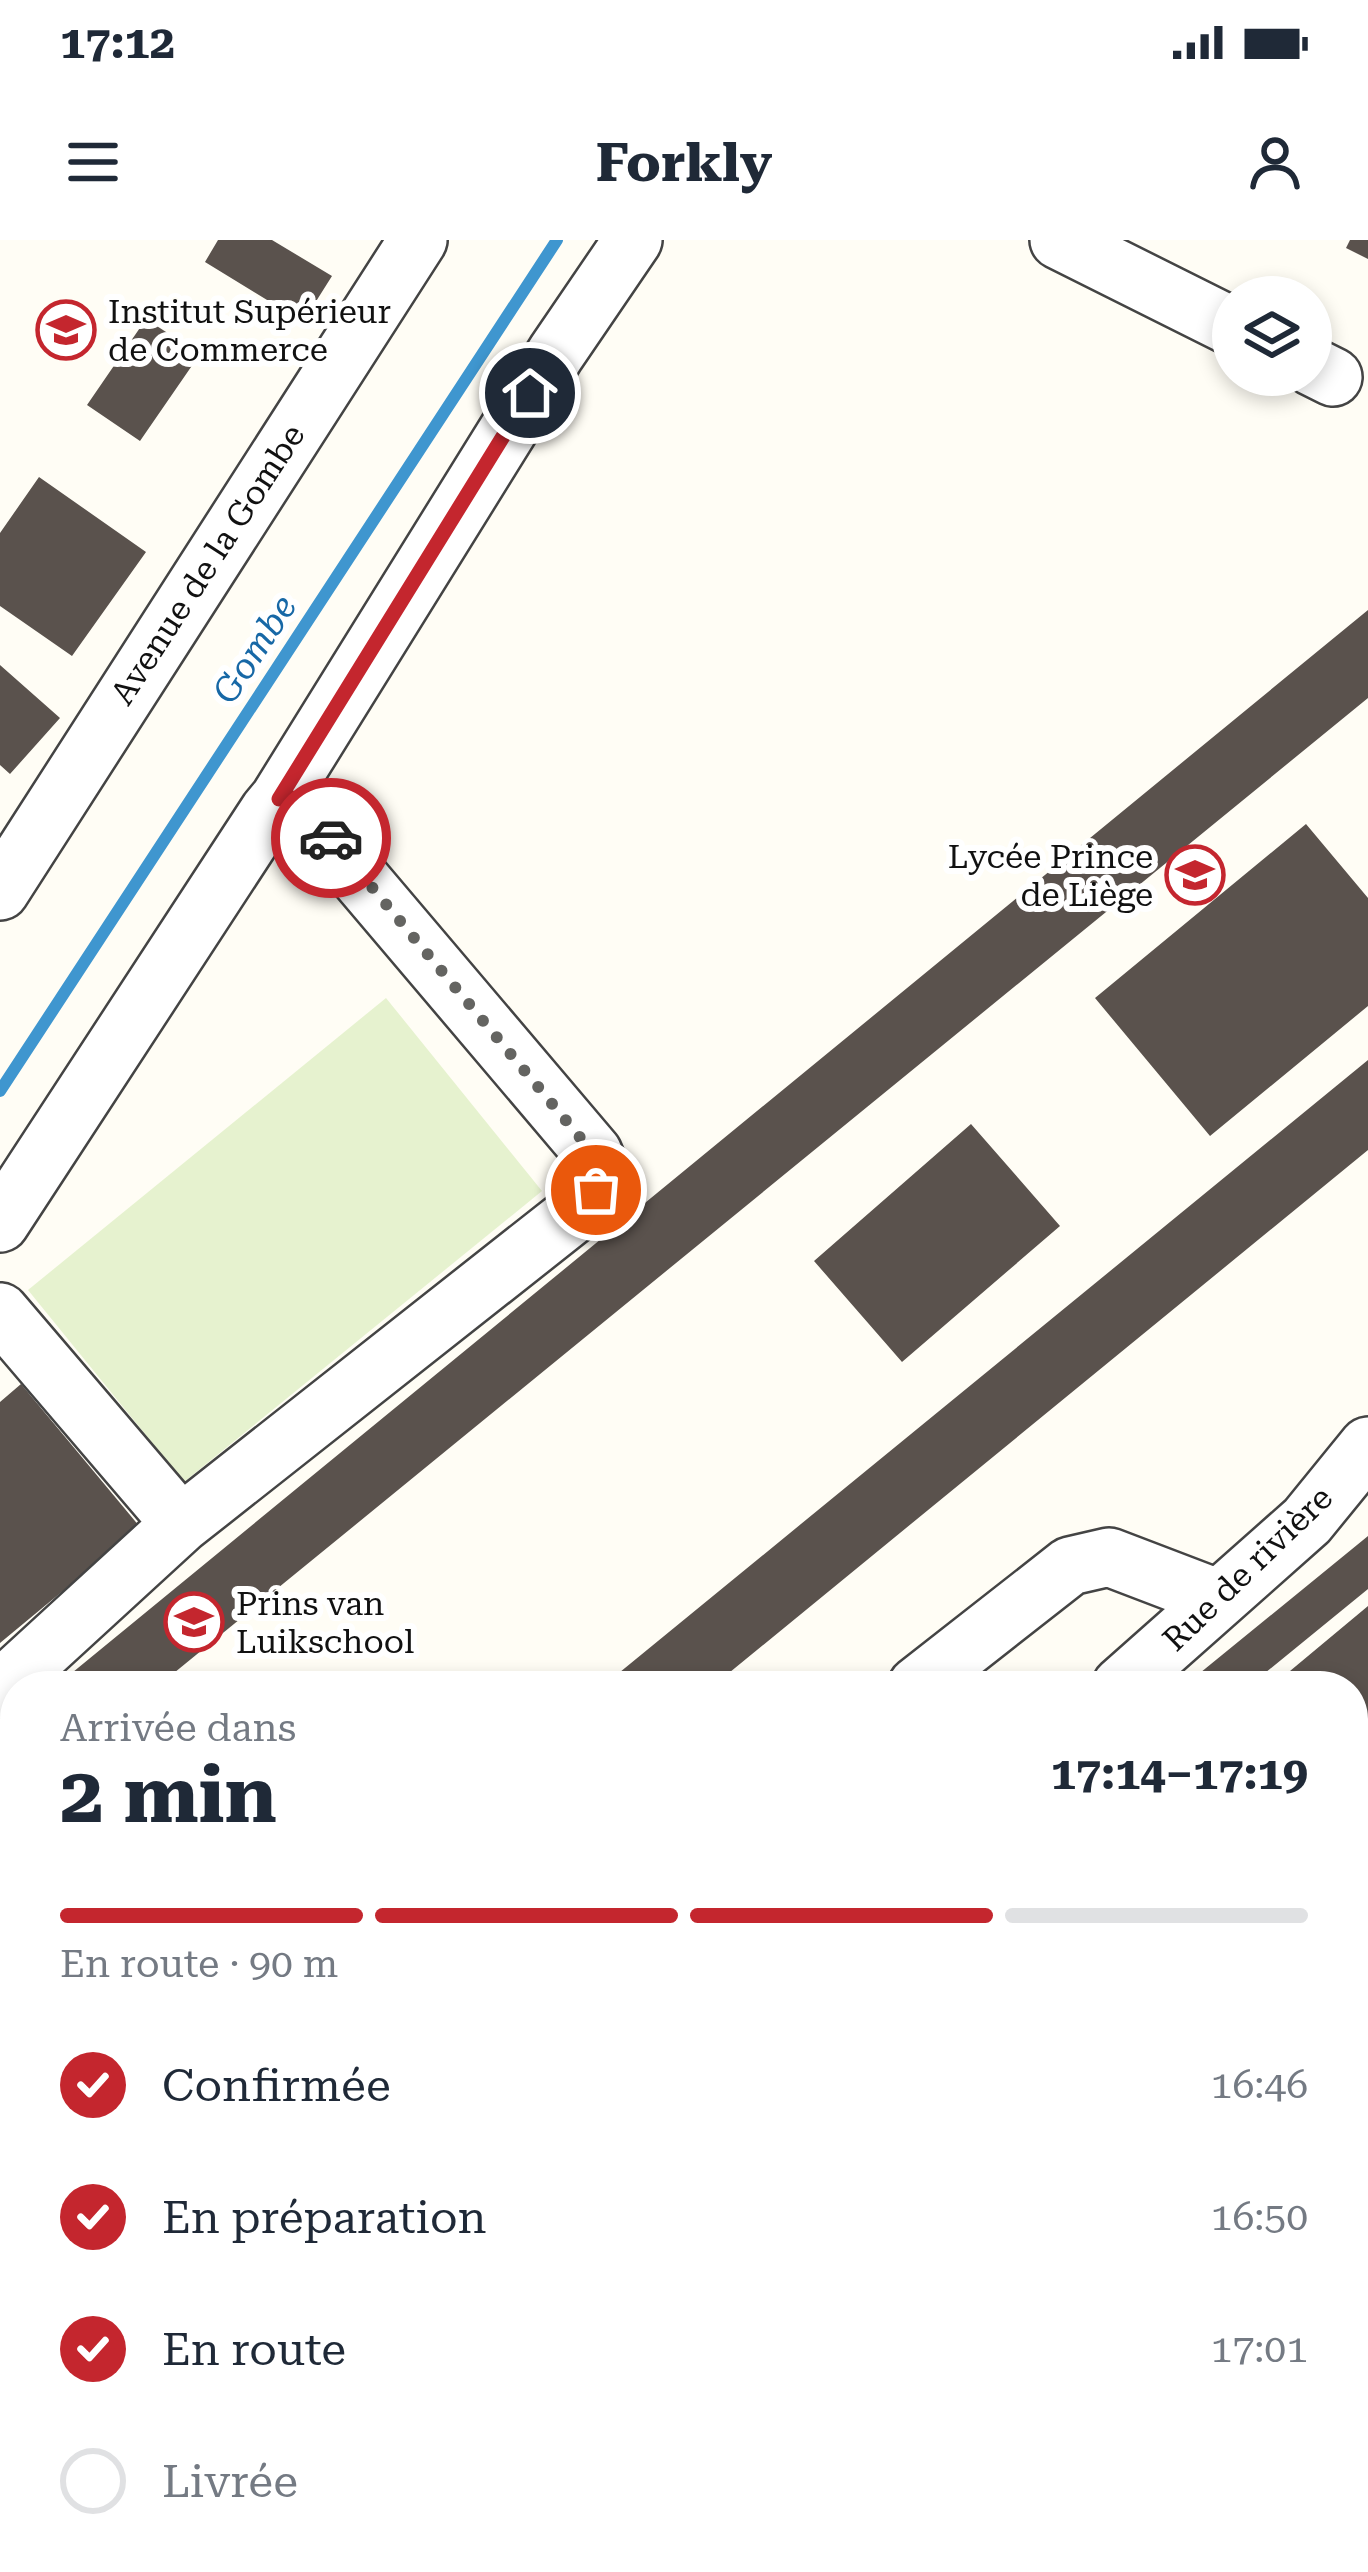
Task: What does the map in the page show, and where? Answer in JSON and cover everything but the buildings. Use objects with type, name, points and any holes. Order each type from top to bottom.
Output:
[{"type":"street","name":"Avenue de la Gombe","points":[[0,891],[418,240]]},
{"type":"street","points":[[0,1223],[279,799],[556,352],[633,240]]},
{"type":"street","points":[[1059,240],[1212,316]]},
{"type":"street","points":[[21,1671],[181,1524],[575,1213],[596,1190],[601,1170],[593,1153],[304,806],[292,798],[279,799]]},
{"type":"street","points":[[0,1312],[181,1524]]},
{"type":"street","name":"Rue de rivière","points":[[1144,1671],[1307,1521],[1368,1445]]},
{"type":"street","points":[[935,1671],[1070,1566],[1109,1557],[1219,1599]]},
{"type":"green space","points":[[386,998],[542,1191],[184,1482],[28,1290]]},
{"type":"waterway","name":"Gombe","points":[[0,1091],[557,240]]},
{"type":"way so far","points":[[331,838],[593,1153],[601,1170],[596,1190]]},
{"type":"place","name":"Institut Supérieur de Commerce","points":[[66,330]]},
{"type":"place","name":"Lycée Prince de Liège","points":[[1195,875]]},
{"type":"place","name":"Prins van Luikschool","points":[[194,1622]]},
{"type":"route","points":[[331,838],[304,806],[292,798],[279,799],[530,393]]}]
